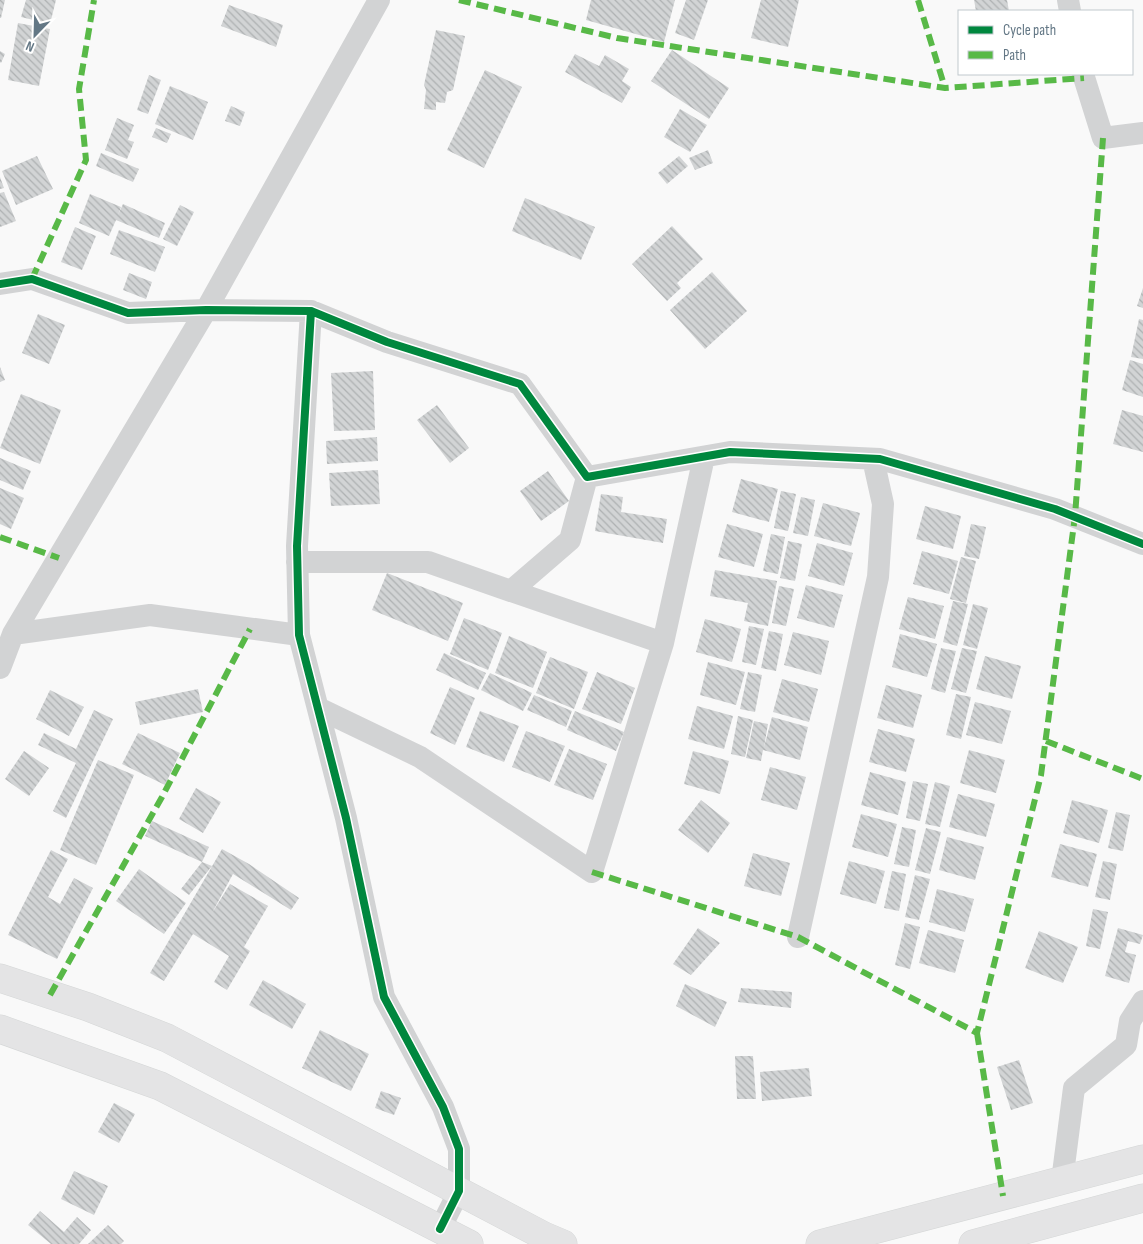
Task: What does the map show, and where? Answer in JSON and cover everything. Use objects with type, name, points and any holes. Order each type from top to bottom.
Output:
[{"type":"highway","points":[[0,978],[88,1007],[167,1038],[544,1236],[563,1244]]},
{"type":"highway","points":[[0,1029],[160,1086],[469,1244]]},
{"type":"highway","points":[[836,1242],[1143,1159]]},
{"type":"highway","points":[[973,1244],[1143,1198]]},
{"type":"street","points":[[0,668],[13,634],[206,310],[379,0]]},
{"type":"street","points":[[1083,75],[1103,138],[1143,133]]},
{"type":"street","points":[[0,284],[32,279],[128,313],[206,310],[311,311],[387,342],[520,384],[587,477]]},
{"type":"street","points":[[311,311],[298,562],[299,635],[346,818],[384,997],[443,1107],[459,1149],[459,1191],[440,1229]]},
{"type":"street","points":[[587,477],[730,452],[873,459],[1055,509],[1143,544]]},
{"type":"street","points":[[318,708],[420,757],[592,872],[663,644],[704,457]]},
{"type":"street","points":[[798,937],[878,577],[883,504],[873,459]]},
{"type":"street","points":[[510,591],[570,540],[587,477]]},
{"type":"street","points":[[298,562],[428,562],[663,644]]},
{"type":"street","points":[[13,634],[150,615],[299,635]]},
{"type":"street","points":[[1062,1181],[1074,1088],[1126,1045],[1130,1021],[1143,1001]]},
{"type":"building","points":[[0,0],[5,0],[1,18],[0,18]]},
{"type":"building","points":[[26,0],[56,0],[50,24],[21,17]]},
{"type":"building","points":[[591,0],[675,0],[664,42],[586,20]]},
{"type":"building","points":[[686,0],[708,0],[694,40],[675,33]]},
{"type":"building","points":[[761,0],[799,0],[788,47],[751,38]]},
{"type":"building","points":[[974,0],[1007,0],[1009,10],[976,10]]},
{"type":"building","points":[[229,5],[283,25],[276,47],[221,26]]},
{"type":"building","points":[[18,23],[50,29],[39,86],[8,80]]},
{"type":"building","points":[[436,30],[465,36],[453,90],[447,92],[445,103],[436,102],[436,110],[424,109],[426,90],[424,85]]},
{"type":"building","points":[[672,50],[729,88],[709,119],[651,81]]},
{"type":"building","points":[[0,51],[5,54],[1,63],[0,62]]},
{"type":"building","points":[[575,54],[599,66],[605,55],[629,69],[622,81],[631,87],[622,103],[565,72]]},
{"type":"building","points":[[485,70],[522,87],[484,168],[447,150]]},
{"type":"building","points":[[149,75],[161,80],[148,114],[137,110]]},
{"type":"building","points":[[170,86],[208,102],[193,140],[155,124]]},
{"type":"building","points":[[231,106],[245,112],[240,126],[225,121]]},
{"type":"building","points":[[680,109],[707,125],[690,152],[664,137]]},
{"type":"building","points":[[117,118],[134,125],[128,140],[134,142],[127,159],[105,150]]},
{"type":"building","points":[[156,128],[171,134],[167,143],[152,137]]},
{"type":"building","points":[[708,150],[713,163],[695,170],[689,158]]},
{"type":"building","points":[[101,153],[139,169],[133,182],[96,166]]},
{"type":"building","points":[[37,156],[53,189],[16,205],[2,171]]},
{"type":"building","points":[[679,156],[688,166],[667,184],[658,173]]},
{"type":"building","points":[[0,177],[4,188],[0,189]]},
{"type":"building","points":[[4,192],[16,221],[0,227],[0,193]]},
{"type":"building","points":[[90,194],[121,207],[118,215],[123,204],[165,223],[159,238],[116,220],[109,236],[79,223]]},
{"type":"building","points":[[525,198],[595,227],[581,260],[512,231]]},
{"type":"building","points":[[180,205],[194,212],[177,246],[163,239]]},
{"type":"building","points":[[672,226],[703,259],[677,283],[681,288],[667,301],[632,264]]},
{"type":"building","points":[[75,227],[96,236],[82,270],[61,262]]},
{"type":"building","points":[[119,230],[165,247],[155,272],[110,254]]},
{"type":"building","points":[[712,272],[747,311],[705,349],[670,310]]},
{"type":"building","points":[[129,273],[152,282],[146,299],[123,290]]},
{"type":"building","points":[[1143,288],[1143,308],[1137,306]]},
{"type":"building","points":[[38,314],[65,325],[49,364],[22,353]]},
{"type":"building","points":[[1139,319],[1143,320],[1143,359],[1131,357]]},
{"type":"building","points":[[1130,360],[1143,364],[1143,397],[1122,390]]},
{"type":"building","points":[[0,367],[5,380],[0,382]]},
{"type":"building","points":[[373,371],[375,430],[334,431],[331,373]]},
{"type":"building","points":[[21,394],[61,410],[40,464],[0,448]]},
{"type":"building","points":[[437,405],[469,448],[450,463],[417,420]]},
{"type":"building","points":[[1122,410],[1143,416],[1143,452],[1113,444]]},
{"type":"building","points":[[377,437],[378,461],[327,464],[326,441]]},
{"type":"building","points":[[0,458],[31,471],[23,490],[0,480]]},
{"type":"building","points":[[378,470],[380,504],[331,506],[329,473]]},
{"type":"building","points":[[548,471],[569,501],[541,521],[520,491]]},
{"type":"building","points":[[741,479],[778,489],[769,522],[732,512]]},
{"type":"building","points":[[0,488],[24,498],[11,529],[0,524]]},
{"type":"building","points":[[781,491],[796,494],[788,531],[774,528]]},
{"type":"building","points":[[601,494],[623,497],[621,512],[667,519],[663,543],[595,531]]},
{"type":"building","points":[[801,497],[815,500],[808,536],[793,533]]},
{"type":"building","points":[[823,503],[860,513],[851,546],[814,536]]},
{"type":"building","points":[[925,506],[961,516],[953,549],[916,539]]},
{"type":"building","points":[[727,524],[763,534],[754,567],[718,557]]},
{"type":"building","points":[[971,524],[986,527],[979,559],[964,556]]},
{"type":"building","points":[[771,534],[785,537],[778,574],[763,571]]},
{"type":"building","points":[[788,541],[802,544],[795,581],[780,578]]},
{"type":"building","points":[[817,543],[853,553],[844,586],[808,576]]},
{"type":"building","points":[[922,551],[958,561],[949,594],[913,584]]},
{"type":"building","points":[[961,557],[976,561],[966,603],[950,599]]},
{"type":"building","points":[[715,570],[777,581],[768,626],[744,621],[748,603],[710,596]]},
{"type":"building","points":[[387,573],[463,603],[448,641],[372,610]]},
{"type":"building","points":[[806,585],[843,595],[834,628],[797,618]]},
{"type":"building","points":[[779,586],[794,589],[786,626],[772,623]]},
{"type":"building","points":[[908,597],[944,606],[935,639],[899,629]]},
{"type":"building","points":[[953,601],[968,604],[957,646],[943,642]]},
{"type":"building","points":[[973,604],[988,608],[977,649],[963,645]]},
{"type":"building","points":[[464,618],[502,633],[488,670],[450,654]]},
{"type":"building","points":[[705,619],[741,629],[732,662],[696,652]]},
{"type":"building","points":[[749,626],[764,629],[756,665],[742,662]]},
{"type":"building","points":[[769,631],[783,634],[776,671],[761,668]]},
{"type":"building","points":[[793,632],[829,641],[821,675],[784,665]]},
{"type":"building","points":[[900,634],[937,644],[927,677],[892,667]]},
{"type":"building","points":[[509,636],[547,652],[533,688],[495,673]]},
{"type":"building","points":[[941,648],[956,651],[945,693],[931,689]]},
{"type":"building","points":[[962,648],[977,651],[966,693],[951,689]]},
{"type":"building","points":[[444,653],[486,673],[478,690],[436,670]]},
{"type":"building","points":[[985,656],[1021,666],[1012,699],[976,689]]},
{"type":"building","points":[[550,657],[588,672],[574,709],[536,693]]},
{"type":"building","points":[[708,662],[745,672],[736,705],[700,695]]},
{"type":"building","points":[[597,672],[635,688],[621,724],[582,709]]},
{"type":"building","points":[[748,672],[762,675],[755,712],[740,709]]},
{"type":"building","points":[[490,673],[532,693],[523,711],[481,690]]},
{"type":"building","points":[[782,679],[818,689],[809,722],[773,712]]},
{"type":"building","points":[[886,685],[922,695],[913,728],[877,718]]},
{"type":"building","points":[[450,687],[475,698],[455,745],[430,733]]},
{"type":"building","points":[[198,689],[203,712],[140,725],[135,702]]},
{"type":"building","points":[[50,690],[84,707],[69,736],[36,719]]},
{"type":"building","points":[[956,694],[971,697],[961,739],[946,735]]},
{"type":"building","points":[[534,695],[572,711],[566,727],[527,710]]},
{"type":"building","points":[[975,702],[1011,711],[1002,744],[966,735]]},
{"type":"building","points":[[697,706],[733,716],[724,749],[688,739]]},
{"type":"building","points":[[94,710],[113,719],[66,818],[53,811],[76,763],[38,745],[44,733],[76,749]]},
{"type":"building","points":[[480,711],[519,726],[504,762],[466,747]]},
{"type":"building","points":[[575,711],[624,732],[616,751],[567,730]]},
{"type":"building","points":[[738,716],[753,720],[745,757],[731,754]]},
{"type":"building","points":[[772,717],[808,727],[800,760],[763,750],[761,761],[746,758],[754,721],[768,724],[764,747]]},
{"type":"building","points":[[878,729],[915,739],[906,772],[869,762]]},
{"type":"building","points":[[526,731],[565,746],[550,782],[512,767]]},
{"type":"building","points":[[138,733],[180,753],[165,785],[122,764]]},
{"type":"building","points":[[569,749],[607,764],[593,800],[554,785]]},
{"type":"building","points":[[969,750],[1005,760],[996,793],[960,783]]},
{"type":"building","points":[[24,751],[49,768],[29,796],[5,779]]},
{"type":"building","points":[[693,751],[729,761],[720,794],[684,784]]},
{"type":"building","points":[[98,760],[134,775],[96,865],[60,850]]},
{"type":"building","points":[[770,767],[806,777],[797,810],[761,800]]},
{"type":"building","points":[[870,772],[906,782],[898,815],[861,805]]},
{"type":"building","points":[[913,781],[928,784],[920,821],[906,818]]},
{"type":"building","points":[[935,782],[950,786],[940,827],[925,824]]},
{"type":"building","points":[[196,788],[221,802],[203,833],[179,819]]},
{"type":"building","points":[[958,794],[995,804],[986,837],[949,827]]},
{"type":"building","points":[[701,800],[730,823],[708,853],[678,830]]},
{"type":"building","points":[[1072,800],[1108,810],[1099,843],[1063,833]]},
{"type":"building","points":[[1116,812],[1130,815],[1123,851],[1108,848]]},
{"type":"building","points":[[861,814],[897,824],[888,857],[852,847]]},
{"type":"building","points":[[152,821],[209,847],[202,862],[145,836]]},
{"type":"building","points":[[902,827],[916,830],[909,867],[894,864]]},
{"type":"building","points":[[926,828],[941,832],[930,874],[915,870]]},
{"type":"building","points":[[947,837],[984,847],[975,880],[939,870]]},
{"type":"building","points":[[1060,844],[1097,854],[1088,887],[1051,877]]},
{"type":"building","points":[[222,849],[249,864],[299,898],[291,910],[233,874],[212,913],[230,884],[268,906],[244,947],[250,951],[227,990],[214,982],[229,956],[193,934],[164,981],[150,973]]},
{"type":"building","points":[[51,850],[68,859],[48,897],[60,904],[74,878],[93,888],[57,959],[8,935]]},
{"type":"building","points":[[753,853],[790,863],[781,896],[744,886]]},
{"type":"building","points":[[849,861],[885,871],[876,904],[840,894]]},
{"type":"building","points":[[1103,861],[1117,864],[1110,900],[1095,897]]},
{"type":"building","points":[[202,862],[212,866],[189,895],[181,889]]},
{"type":"building","points":[[139,869],[186,903],[164,934],[116,901]]},
{"type":"building","points":[[892,871],[906,874],[899,911],[884,908]]},
{"type":"building","points":[[915,875],[930,879],[919,920],[905,917]]},
{"type":"building","points":[[937,889],[974,899],[965,932],[929,922]]},
{"type":"building","points":[[1093,909],[1108,912],[1100,949],[1086,946]]},
{"type":"building","points":[[905,923],[920,927],[910,969],[895,965]]},
{"type":"building","points":[[698,928],[720,943],[691,975],[673,964]]},
{"type":"building","points":[[1118,928],[1143,935],[1140,944],[1128,941],[1125,952],[1136,955],[1129,983],[1105,976]]},
{"type":"building","points":[[928,930],[964,940],[955,973],[919,963]]},
{"type":"building","points":[[1039,931],[1078,947],[1063,983],[1025,968]]},
{"type":"building","points":[[263,980],[306,1004],[292,1029],[249,1005]]},
{"type":"building","points":[[685,984],[727,1002],[715,1027],[676,1006]]},
{"type":"building","points":[[741,988],[792,992],[791,1008],[738,1002]]},
{"type":"building","points":[[320,1030],[369,1054],[351,1091],[302,1068]]},
{"type":"building","points":[[735,1056],[753,1056],[756,1099],[737,1099]]},
{"type":"building","points":[[1019,1060],[1033,1103],[1011,1110],[997,1067]]},
{"type":"building","points":[[809,1068],[812,1096],[762,1101],[760,1072]]},
{"type":"building","points":[[381,1091],[401,1098],[394,1115],[375,1108]]},
{"type":"building","points":[[114,1103],[135,1114],[119,1143],[98,1132]]},
{"type":"building","points":[[74,1171],[108,1186],[94,1215],[61,1199]]},
{"type":"building","points":[[40,1211],[64,1232],[77,1217],[91,1230],[79,1244],[51,1244],[28,1225]]},
{"type":"building","points":[[108,1225],[124,1241],[121,1244],[88,1244]]},
{"type":"marked path","points":[[32,279],[86,160],[79,89],[94,0]]},
{"type":"marked path","points":[[459,0],[617,38],[945,88],[1084,78]]},
{"type":"marked path","points":[[918,0],[945,88]]},
{"type":"marked path","points":[[592,872],[798,937],[977,1033],[1041,775],[1075,516],[1103,138]]},
{"type":"marked path","points":[[0,537],[59,558]]},
{"type":"marked path","points":[[50,995],[162,797],[250,629]]},
{"type":"marked path","points":[[1046,741],[1143,779]]},
{"type":"marked path","points":[[977,1033],[1003,1196]]},
{"type":"cycle path","points":[[0,284],[32,279],[128,313],[206,310],[311,311],[387,342],[520,384],[587,477],[730,452],[880,459],[1055,509],[1143,544]]},
{"type":"cycle path","points":[[311,311],[297,546],[299,635],[346,818],[384,997],[443,1107],[459,1149],[459,1191],[440,1229]]}]
